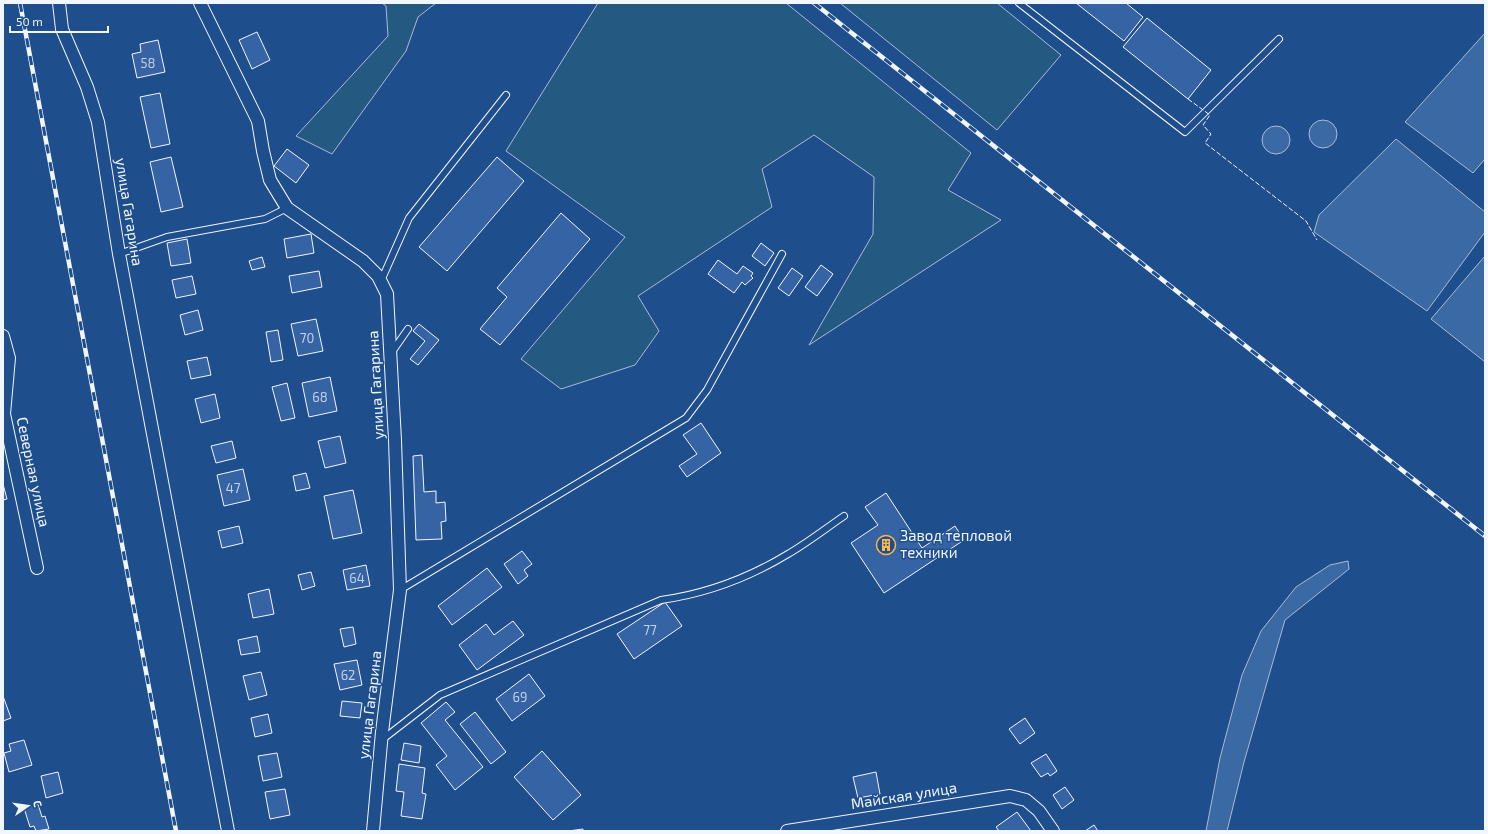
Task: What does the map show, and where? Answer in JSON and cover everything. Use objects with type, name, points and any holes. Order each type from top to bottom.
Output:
[{"type":"street","name":"улица Гагарина","points":[[59,3],[62,29],[87,87],[98,122],[119,254],[228,831]]},
{"type":"street","name":"улица Гагарина","points":[[200,3],[258,121],[270,180],[287,208],[363,261],[378,276],[387,294],[395,440],[400,590],[381,740],[373,831]]},
{"type":"street","name":"Северная улица","points":[[3,336],[9,358],[4,414],[37,568]]},
{"type":"street","name":"Майская улица","points":[[787,831],[1010,796],[1026,800],[1038,811],[1053,831]]},
{"type":"lane","points":[[1019,3],[1185,132],[1279,39]]},
{"type":"lane","points":[[381,282],[408,218],[506,95]]},
{"type":"lane","points":[[119,254],[167,237],[265,219],[287,208]]},
{"type":"lane","points":[[400,590],[686,418],[706,390],[782,254]]},
{"type":"lane","points":[[390,355],[408,329]]},
{"type":"lane","points":[[381,740],[440,695],[661,600],[680,597],[710,589],[750,573],[788,555],[844,516]]},
{"type":"shaded area","points":[[382,3],[436,3],[418,17],[406,51],[332,154],[296,136],[388,36],[386,6]]},
{"type":"shaded area","points":[[598,3],[786,3],[971,153],[948,190],[1001,220],[809,345],[873,234],[874,177],[814,135],[762,169],[772,207],[638,296],[659,331],[635,365],[561,389],[521,359],[625,237],[506,151]]},
{"type":"shaded area","points":[[840,3],[997,3],[1061,55],[997,130]]},
{"type":"shaded area","points":[[1485,33],[1485,159],[1473,173],[1405,122]]},
{"type":"shaded area","points":[[1323,120],[1333,124],[1337,134],[1333,144],[1323,148],[1313,144],[1309,134],[1313,124]]},
{"type":"shaded area","points":[[1276,126],[1286,130],[1290,140],[1286,150],[1276,154],[1266,150],[1262,140],[1266,130]]},
{"type":"shaded area","points":[[1396,139],[1485,212],[1485,232],[1427,311],[1314,232],[1319,215]]},
{"type":"shaded area","points":[[1485,256],[1485,362],[1431,319]]},
{"type":"shaded area","points":[[1348,561],[1349,569],[1285,620],[1244,762],[1227,831],[1206,831],[1220,758],[1242,675],[1261,631],[1296,587],[1330,565]]},
{"type":"building","points":[[1076,3],[1126,3],[1143,17],[1124,41]]},
{"type":"building","points":[[1147,18],[1211,70],[1188,99],[1123,47]]},
{"type":"building","points":[[257,32],[270,60],[252,69],[239,40]]},
{"type":"building","points":[[158,40],[165,72],[137,78],[132,54],[141,52],[140,44]]},
{"type":"building","points":[[160,93],[170,144],[151,148],[140,97]]},
{"type":"building","points":[[287,149],[309,165],[296,183],[274,166]]},
{"type":"building","points":[[171,157],[183,207],[161,212],[150,162]]},
{"type":"building","points":[[497,157],[524,181],[447,271],[419,247]]},
{"type":"building","points":[[561,213],[590,239],[500,345],[480,329],[507,297],[497,288]]},
{"type":"building","points":[[311,234],[314,253],[287,258],[284,239]]},
{"type":"building","points":[[187,239],[191,263],[171,266],[167,243]]},
{"type":"building","points":[[761,243],[774,253],[765,266],[752,256]]},
{"type":"building","points":[[262,257],[265,267],[252,270],[249,261]]},
{"type":"building","points":[[718,260],[737,274],[743,266],[753,273],[751,276],[753,278],[745,285],[742,282],[734,293],[708,274]]},
{"type":"building","points":[[821,265],[833,274],[817,296],[805,287]]},
{"type":"building","points":[[792,268],[803,276],[789,296],[778,288]]},
{"type":"building","points":[[319,271],[322,287],[292,293],[289,276]]},
{"type":"building","points":[[192,276],[196,294],[176,298],[172,280]]},
{"type":"building","points":[[198,310],[203,330],[185,335],[180,315]]},
{"type":"building","points":[[316,319],[323,351],[298,356],[291,324]]},
{"type":"building","points":[[419,324],[439,340],[418,365],[410,359],[425,341],[413,331]]},
{"type":"building","points":[[278,330],[283,360],[271,362],[266,332]]},
{"type":"building","points":[[207,357],[211,375],[191,379],[187,361]]},
{"type":"building","points":[[330,377],[337,411],[309,417],[302,383]]},
{"type":"building","points":[[287,383],[295,418],[281,421],[272,387]]},
{"type":"building","points":[[215,394],[220,418],[201,423],[195,399]]},
{"type":"building","points":[[701,423],[721,453],[687,477],[679,466],[697,454],[683,435]]},
{"type":"building","points":[[340,436],[346,463],[325,468],[318,441]]},
{"type":"building","points":[[232,441],[236,458],[216,463],[211,446]]},
{"type":"building","points":[[422,455],[424,492],[436,491],[436,503],[445,502],[446,521],[441,522],[442,539],[416,540],[413,456]]},
{"type":"building","points":[[243,469],[250,500],[224,506],[217,475]]},
{"type":"building","points":[[306,473],[310,488],[296,491],[293,476]]},
{"type":"building","points":[[3,484],[7,499],[3,500]]},
{"type":"building","points":[[353,490],[362,533],[333,539],[324,496]]},
{"type":"building","name":"Завод тепловой техники","points":[[886,493],[922,548],[955,526],[964,540],[884,593],[851,543],[878,525],[865,507]]},
{"type":"building","points":[[239,526],[243,543],[222,548],[218,531]]},
{"type":"building","points":[[522,551],[532,564],[524,570],[528,576],[518,584],[504,564]]},
{"type":"building","points":[[366,565],[370,586],[347,590],[343,570]]},
{"type":"building","points":[[487,568],[502,587],[452,625],[438,606]]},
{"type":"building","points":[[311,572],[315,586],[302,590],[298,575]]},
{"type":"building","points":[[269,589],[274,614],[253,618],[248,594]]},
{"type":"building","points":[[665,602],[682,626],[634,659],[617,634]]},
{"type":"building","points":[[513,621],[524,635],[477,670],[459,645],[486,624],[494,635]]},
{"type":"building","points":[[353,627],[356,644],[344,647],[340,629]]},
{"type":"building","points":[[257,636],[260,652],[241,655],[238,640]]},
{"type":"building","points":[[357,660],[362,685],[340,690],[334,664]]},
{"type":"building","points":[[261,672],[267,695],[249,700],[243,676]]},
{"type":"building","points":[[529,674],[545,696],[512,721],[496,699]]},
{"type":"building","points":[[3,696],[11,718],[3,721]]},
{"type":"building","points":[[342,701],[362,703],[360,718],[340,716]]},
{"type":"building","points":[[446,702],[455,712],[445,720],[483,767],[455,790],[436,765],[447,756],[421,723]]},
{"type":"building","points":[[475,712],[506,752],[491,764],[460,724]]},
{"type":"building","points":[[268,714],[272,733],[255,737],[251,718]]},
{"type":"building","points":[[1025,718],[1035,733],[1020,744],[1009,729]]},
{"type":"building","points":[[24,740],[32,765],[9,772],[4,753],[11,751],[9,744]]},
{"type":"building","points":[[404,743],[421,746],[419,763],[401,760]]},
{"type":"building","points":[[542,751],[581,795],[553,820],[514,777]]},
{"type":"building","points":[[277,753],[282,777],[263,781],[258,756]]},
{"type":"building","points":[[1046,754],[1057,771],[1050,776],[1048,773],[1041,777],[1031,763]]},
{"type":"building","points":[[399,764],[425,768],[422,793],[426,794],[422,819],[401,816],[404,792],[396,791]]},
{"type":"building","points":[[58,772],[63,793],[46,798],[41,776]]},
{"type":"building","points":[[876,772],[880,794],[858,798],[853,777]]},
{"type":"building","points":[[1065,787],[1074,800],[1062,809],[1053,795]]},
{"type":"building","points":[[285,789],[290,815],[270,819],[265,792]]},
{"type":"building","points":[[38,804],[42,817],[45,816],[49,829],[36,831],[34,826],[30,827],[24,808]]},
{"type":"building","points":[[1017,812],[1031,831],[999,831],[996,827]]},
{"type":"building","points":[[1094,825],[1098,831],[1085,831]]},
{"type":"building","points":[[583,829],[583,831],[568,831]]},
{"type":"railway","points":[[20,3],[176,831]]},
{"type":"railway","points":[[814,3],[1485,536]]},
{"type":"fence","points":[[1188,99],[1210,115],[1203,125],[1211,134],[1205,143],[1306,221],[1317,240]]},
{"type":"place","name":"Завод тепловой техники","points":[[886,545]]}]
